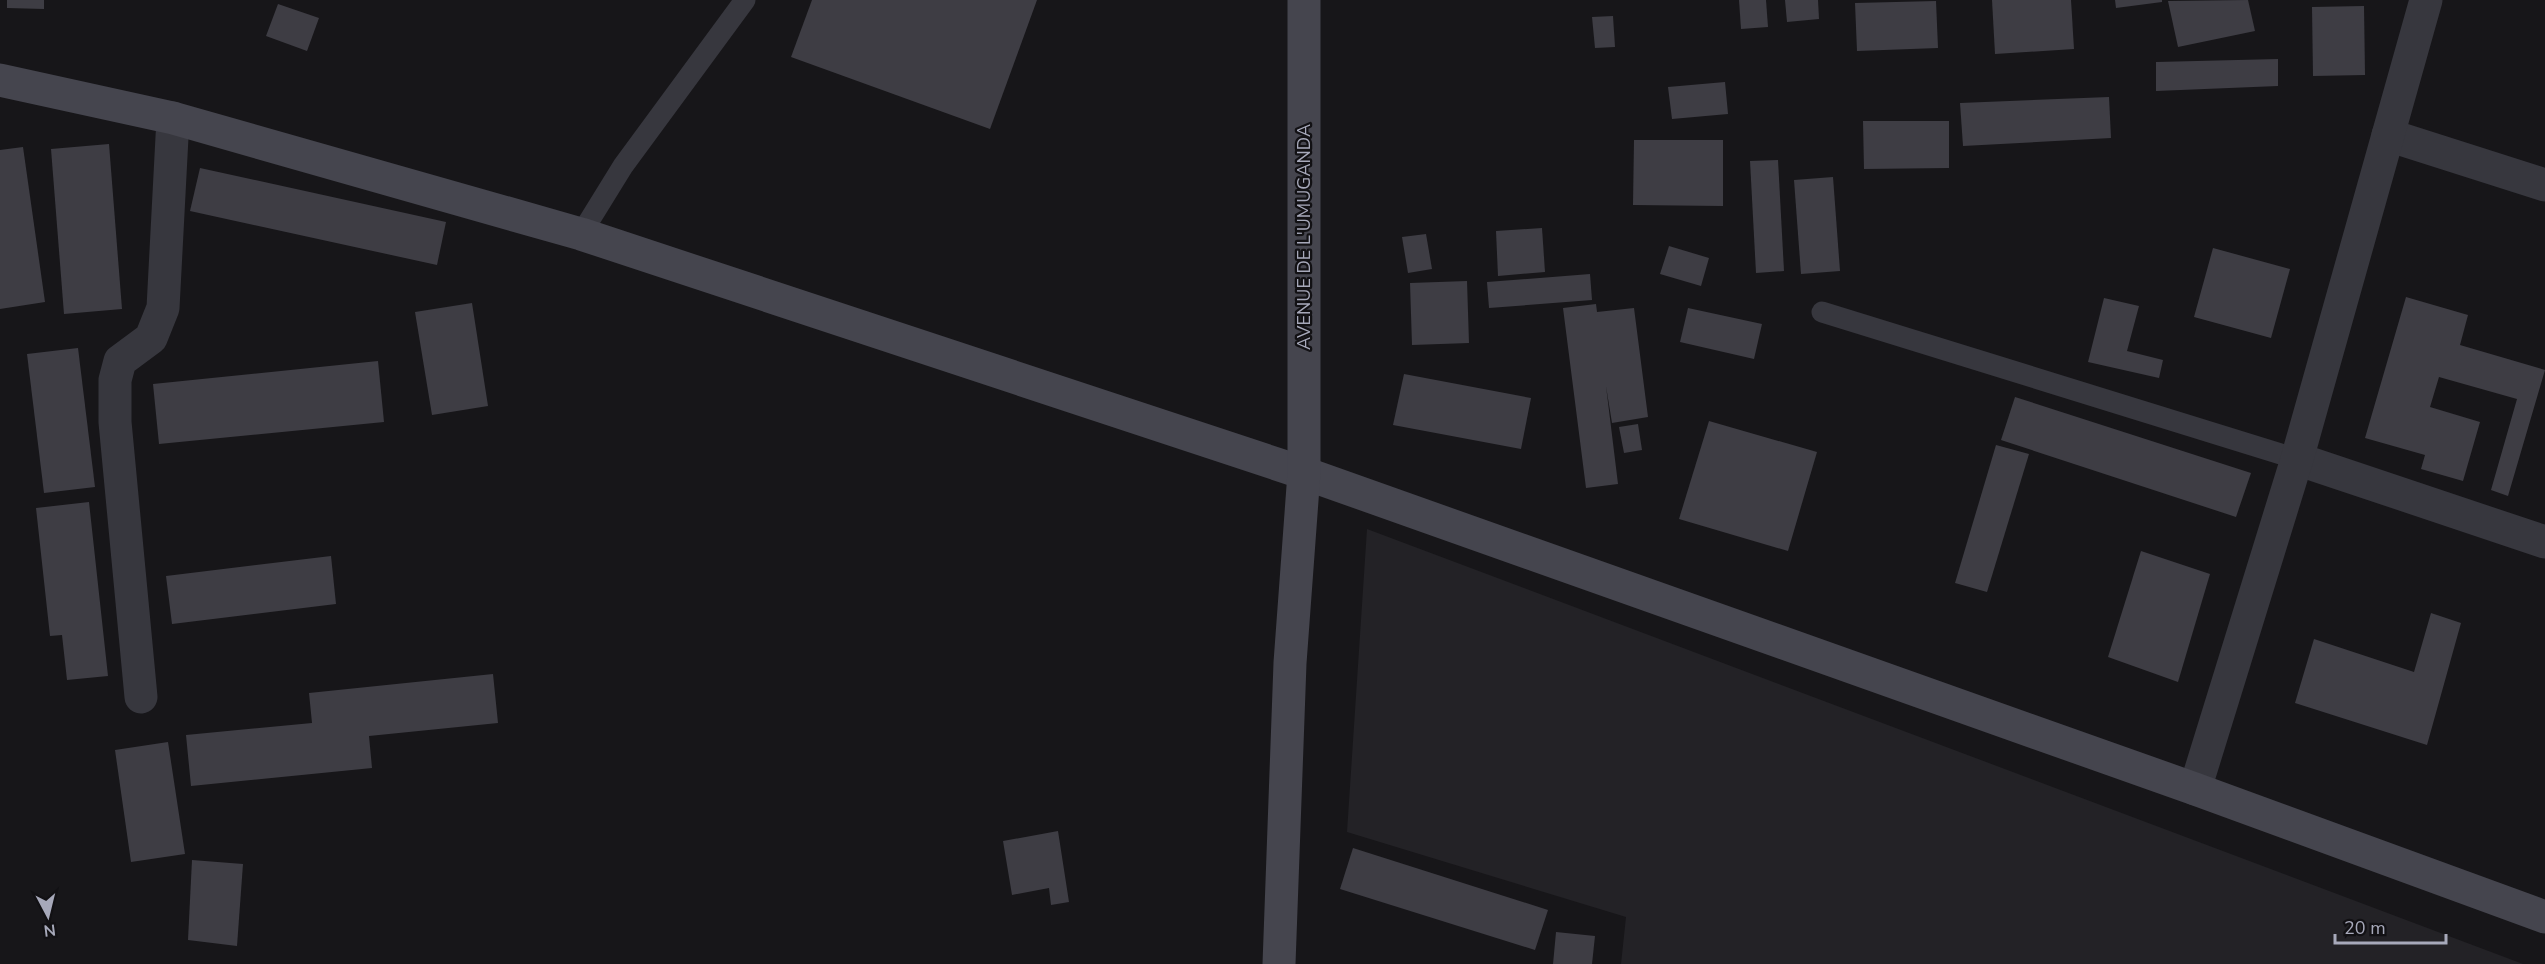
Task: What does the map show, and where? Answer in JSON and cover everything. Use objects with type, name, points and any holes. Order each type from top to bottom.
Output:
[{"type":"street","name":"AVENUE DE L'UMUGANDA","points":[[1279,964],[1290,663],[1304,473],[1304,0]]},
{"type":"street","points":[[2195,789],[2297,459],[2426,0]]},
{"type":"street","points":[[0,80],[173,118],[581,234],[1304,473],[2195,789],[2545,917]]},
{"type":"street","points":[[141,697],[116,422],[115,380],[120,361],[151,338],[163,308],[173,118]]},
{"type":"street","points":[[2388,135],[2545,185]]},
{"type":"street","points":[[2297,459],[2545,542]]},
{"type":"lane","points":[[581,234],[623,166],[745,0]]},
{"type":"lane","points":[[1822,312],[2297,459]]},
{"type":"shaded area","points":[[1367,529],[2523,964],[1621,964],[1626,917],[1347,832]]},
{"type":"building","points":[[7,0],[44,0],[44,9],[7,8]]},
{"type":"building","points":[[812,0],[1037,0],[990,129],[791,57]]},
{"type":"building","points":[[1739,0],[1766,0],[1768,27],[1741,29]]},
{"type":"building","points":[[1785,0],[1818,0],[1819,19],[1787,22]]},
{"type":"building","points":[[1992,0],[2071,0],[2074,49],[1995,54]]},
{"type":"building","points":[[2115,0],[2162,0],[2162,2],[2116,8]]},
{"type":"building","points":[[2248,0],[2255,31],[2178,47],[2168,1]]},
{"type":"building","points":[[1936,1],[1938,48],[1857,51],[1855,3]]},
{"type":"building","points":[[278,4],[319,18],[307,51],[266,36]]},
{"type":"building","points":[[2364,6],[2365,75],[2313,76],[2312,7]]},
{"type":"building","points":[[1613,16],[1615,47],[1595,48],[1592,17]]},
{"type":"building","points":[[2278,59],[2278,86],[2156,91],[2156,62]]},
{"type":"building","points":[[1725,82],[1728,114],[1672,119],[1668,87]]},
{"type":"building","points":[[2109,97],[2111,138],[1963,146],[1960,103]]},
{"type":"building","points":[[1863,121],[1949,121],[1949,168],[1864,169]]},
{"type":"building","points":[[1634,140],[1723,140],[1723,206],[1633,205]]},
{"type":"building","points":[[109,144],[122,309],[64,314],[51,149]]},
{"type":"building","points":[[23,147],[45,302],[0,309],[0,150]]},
{"type":"building","points":[[1778,160],[1784,271],[1756,273],[1750,161]]},
{"type":"building","points":[[200,168],[446,222],[437,265],[190,211]]},
{"type":"building","points":[[1833,177],[1840,271],[1801,274],[1794,180]]},
{"type":"building","points":[[1542,228],[1545,272],[1498,276],[1496,231]]},
{"type":"building","points":[[1426,234],[1432,269],[1408,273],[1402,237]]},
{"type":"building","points":[[1669,246],[1709,258],[1701,286],[1660,274]]},
{"type":"building","points":[[2213,248],[2290,269],[2271,338],[2194,317]]},
{"type":"building","points":[[1590,274],[1592,300],[1489,308],[1487,282]]},
{"type":"building","points":[[1467,281],[1469,343],[1412,345],[1410,283]]},
{"type":"building","points":[[2406,297],[2468,315],[2460,345],[2545,370],[2508,496],[2491,490],[2517,399],[2439,377],[2430,407],[2480,422],[2463,481],[2421,469],[2425,455],[2365,438]]},
{"type":"building","points":[[2104,298],[2139,306],[2127,351],[2163,360],[2159,378],[2088,362]]},
{"type":"building","points":[[472,303],[488,406],[432,415],[415,312]]},
{"type":"building","points":[[1596,304],[1597,312],[1634,308],[1648,417],[1612,423],[1606,386],[1618,484],[1586,488],[1563,308]]},
{"type":"building","points":[[1688,308],[1762,324],[1754,359],[1680,342]]},
{"type":"building","points":[[78,348],[95,487],[44,493],[27,354]]},
{"type":"building","points":[[378,361],[384,422],[159,444],[153,384]]},
{"type":"building","points":[[1404,374],[1531,398],[1521,449],[1393,425]]},
{"type":"building","points":[[2015,397],[2251,473],[2236,517],[2001,440]]},
{"type":"building","points":[[1709,421],[1817,452],[1788,551],[1679,519]]},
{"type":"building","points":[[1638,424],[1642,450],[1624,453],[1619,427]]},
{"type":"building","points":[[1996,445],[2029,454],[1987,592],[1955,583]]},
{"type":"building","points":[[89,502],[108,676],[67,680],[62,635],[50,636],[36,508]]},
{"type":"building","points":[[2141,551],[2210,574],[2178,682],[2108,657]]},
{"type":"building","points":[[331,556],[336,604],[172,624],[166,576]]},
{"type":"building","points":[[2431,613],[2461,623],[2427,745],[2295,703],[2314,639],[2414,672]]},
{"type":"building","points":[[493,674],[498,723],[369,736],[372,768],[191,786],[186,735],[312,723],[309,693]]},
{"type":"building","points":[[168,742],[185,854],[131,862],[115,750]]},
{"type":"building","points":[[1058,831],[1069,902],[1051,905],[1049,888],[1012,895],[1003,841]]},
{"type":"building","points":[[1353,848],[1548,910],[1535,950],[1340,889]]},
{"type":"building","points":[[192,860],[243,864],[237,946],[188,940]]},
{"type":"building","points":[[1556,932],[1595,936],[1592,964],[1553,964]]}]
